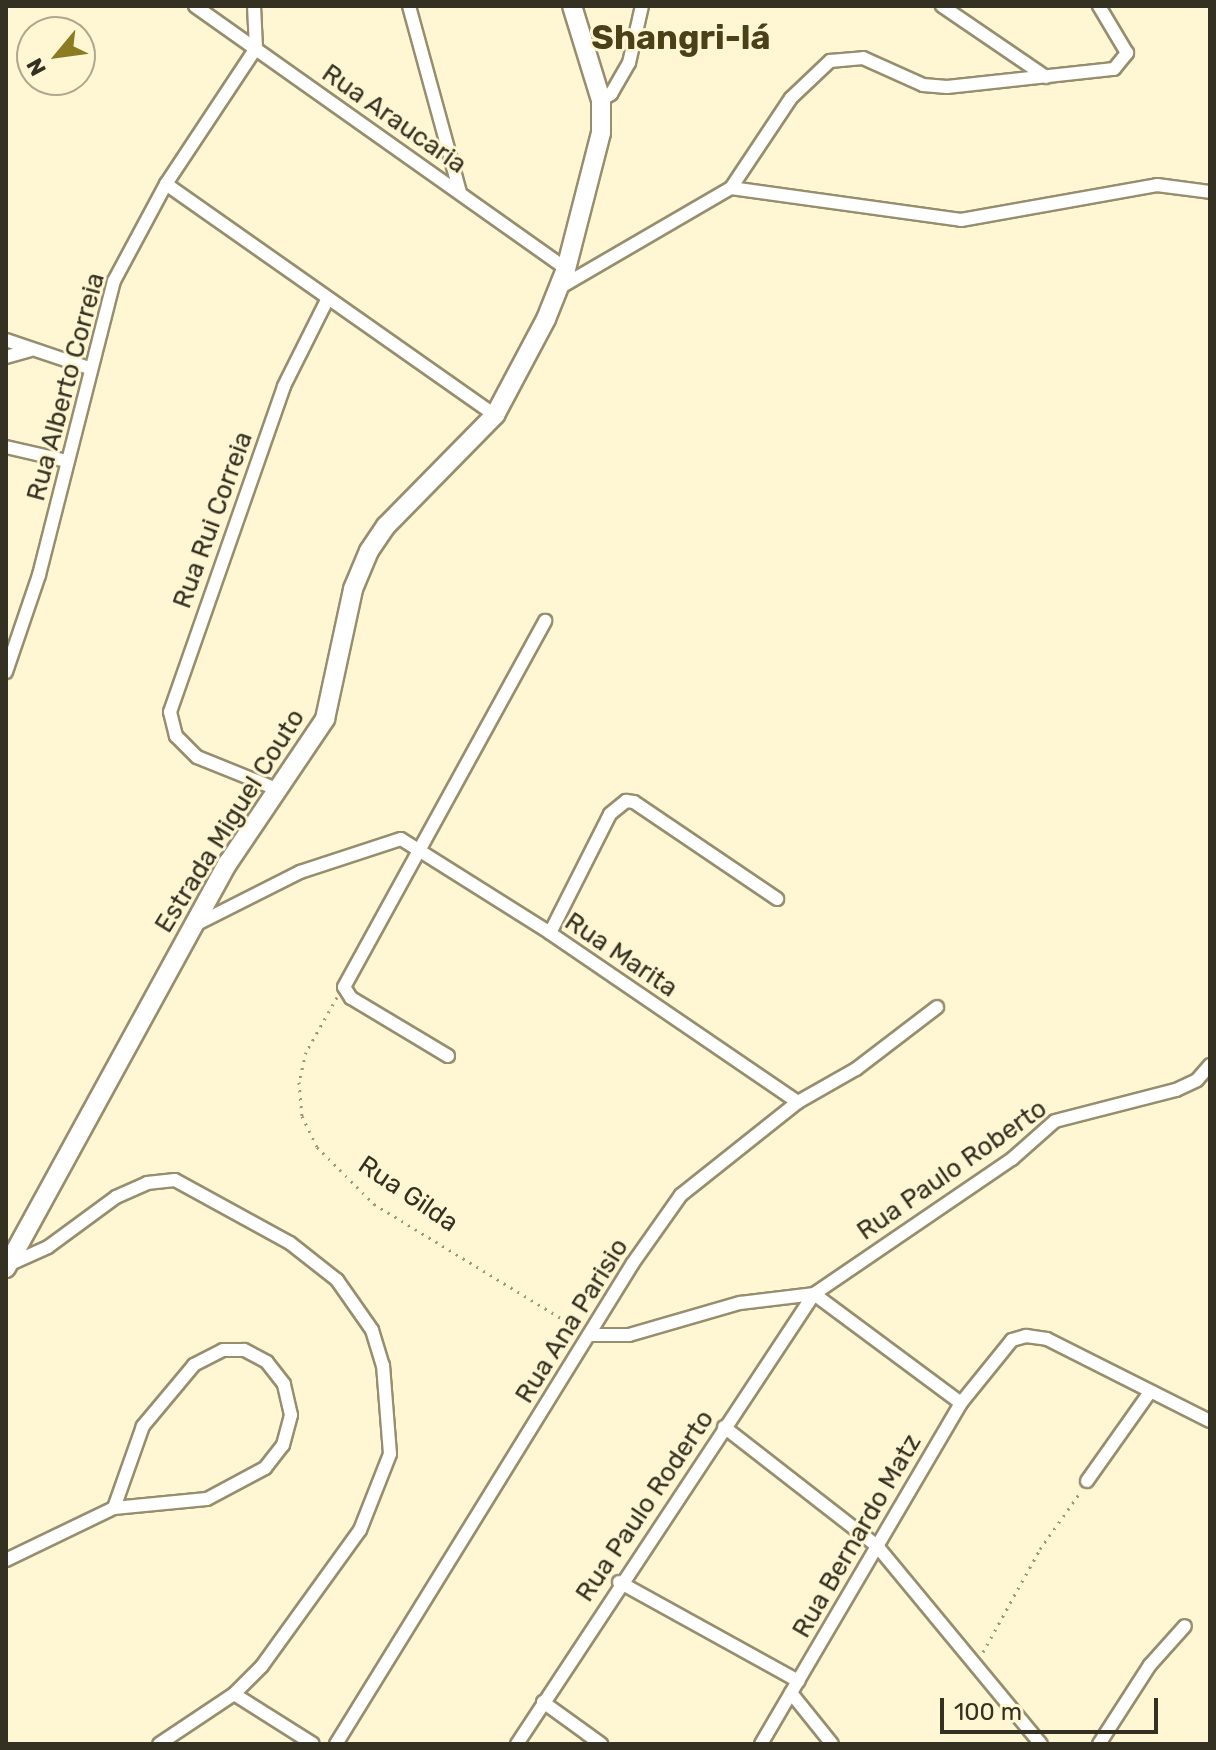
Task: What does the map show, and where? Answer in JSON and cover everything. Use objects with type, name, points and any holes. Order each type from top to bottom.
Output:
[{"type":"street","name":"Rua Araucaria","points":[[195,6],[566,269]]},
{"type":"street","points":[[254,6],[256,48]]},
{"type":"street","points":[[409,6],[460,193]]},
{"type":"street","name":"Estrada Miguel Couto","points":[[7,1267],[228,863],[325,719],[353,589],[369,551],[386,526],[495,415],[559,288],[591,181],[601,100],[572,6]]},
{"type":"street","points":[[601,100],[611,94],[629,63],[642,6]]},
{"type":"street","points":[[942,6],[1046,77]]},
{"type":"street","points":[[559,288],[731,188],[811,75],[845,56],[863,58],[923,85],[1114,69],[1127,53],[1099,6]]},
{"type":"street","name":"Rua Alberto Correia","points":[[6,672],[39,575],[89,368],[114,281],[166,184],[256,48]]},
{"type":"street","points":[[166,184],[495,415]]},
{"type":"street","points":[[731,188],[961,220],[1157,185],[1210,192]]},
{"type":"street","name":"Rua Rui Correia","points":[[279,790],[197,757],[185,748],[170,723],[181,671],[284,386],[328,298]]},
{"type":"street","points":[[6,340],[89,368]]},
{"type":"street","points":[[6,357],[30,350]]},
{"type":"street","points":[[6,447],[67,461]]},
{"type":"street","points":[[448,1056],[351,998],[346,983],[416,850],[545,621]]},
{"type":"street","points":[[550,933],[610,814],[619,804],[634,802],[777,899]]},
{"type":"street","points":[[194,926],[300,872],[376,843],[401,839],[416,850]]},
{"type":"street","name":"Rua Marita","points":[[416,850],[550,933],[798,1102]]},
{"type":"street","name":"Rua Ana Parisio","points":[[336,1744],[589,1335],[681,1195],[798,1102],[856,1069],[937,1007]]},
{"type":"street","name":"Rua Paulo Roberto","points":[[814,1294],[1012,1159],[1055,1121],[1176,1090],[1197,1080],[1210,1065]]},
{"type":"street","points":[[7,1267],[48,1247],[116,1197],[147,1183],[175,1180],[290,1243],[337,1280],[372,1330],[391,1415],[390,1454],[377,1497],[360,1530],[279,1643],[234,1694],[159,1744]]},
{"type":"street","points":[[589,1335],[629,1335],[740,1303],[814,1294],[961,1403]]},
{"type":"street","name":"Rua Paulo Roderto","points":[[517,1744],[619,1582],[814,1294]]},
{"type":"street","name":"Rua Bernardo Matz","points":[[761,1744],[961,1403],[997,1354],[1026,1336],[1047,1339],[1150,1392]]},
{"type":"street","points":[[6,1560],[114,1508],[207,1499],[265,1468],[283,1445],[291,1415],[284,1384],[267,1362],[244,1350],[223,1350],[194,1365],[160,1399],[143,1426],[114,1508]]},
{"type":"street","points":[[1087,1481],[1150,1392],[1210,1421]]},
{"type":"street","points":[[724,1427],[877,1546],[1041,1744]]},
{"type":"street","points":[[619,1582],[798,1681]]},
{"type":"street","points":[[1099,1744],[1150,1665],[1185,1626]]},
{"type":"street","points":[[791,1693],[832,1744]]},
{"type":"street","points":[[234,1694],[313,1744]]},
{"type":"street","points":[[543,1702],[601,1744]]},
{"type":"path","name":"Rua Gilda","points":[[346,983],[306,1052],[299,1082],[302,1116],[317,1147],[374,1204],[589,1335]]},
{"type":"path","points":[[975,1667],[1040,1549],[1087,1481]]},
{"type":"district","name":"Shangri-lá","points":[[681,38]]}]
